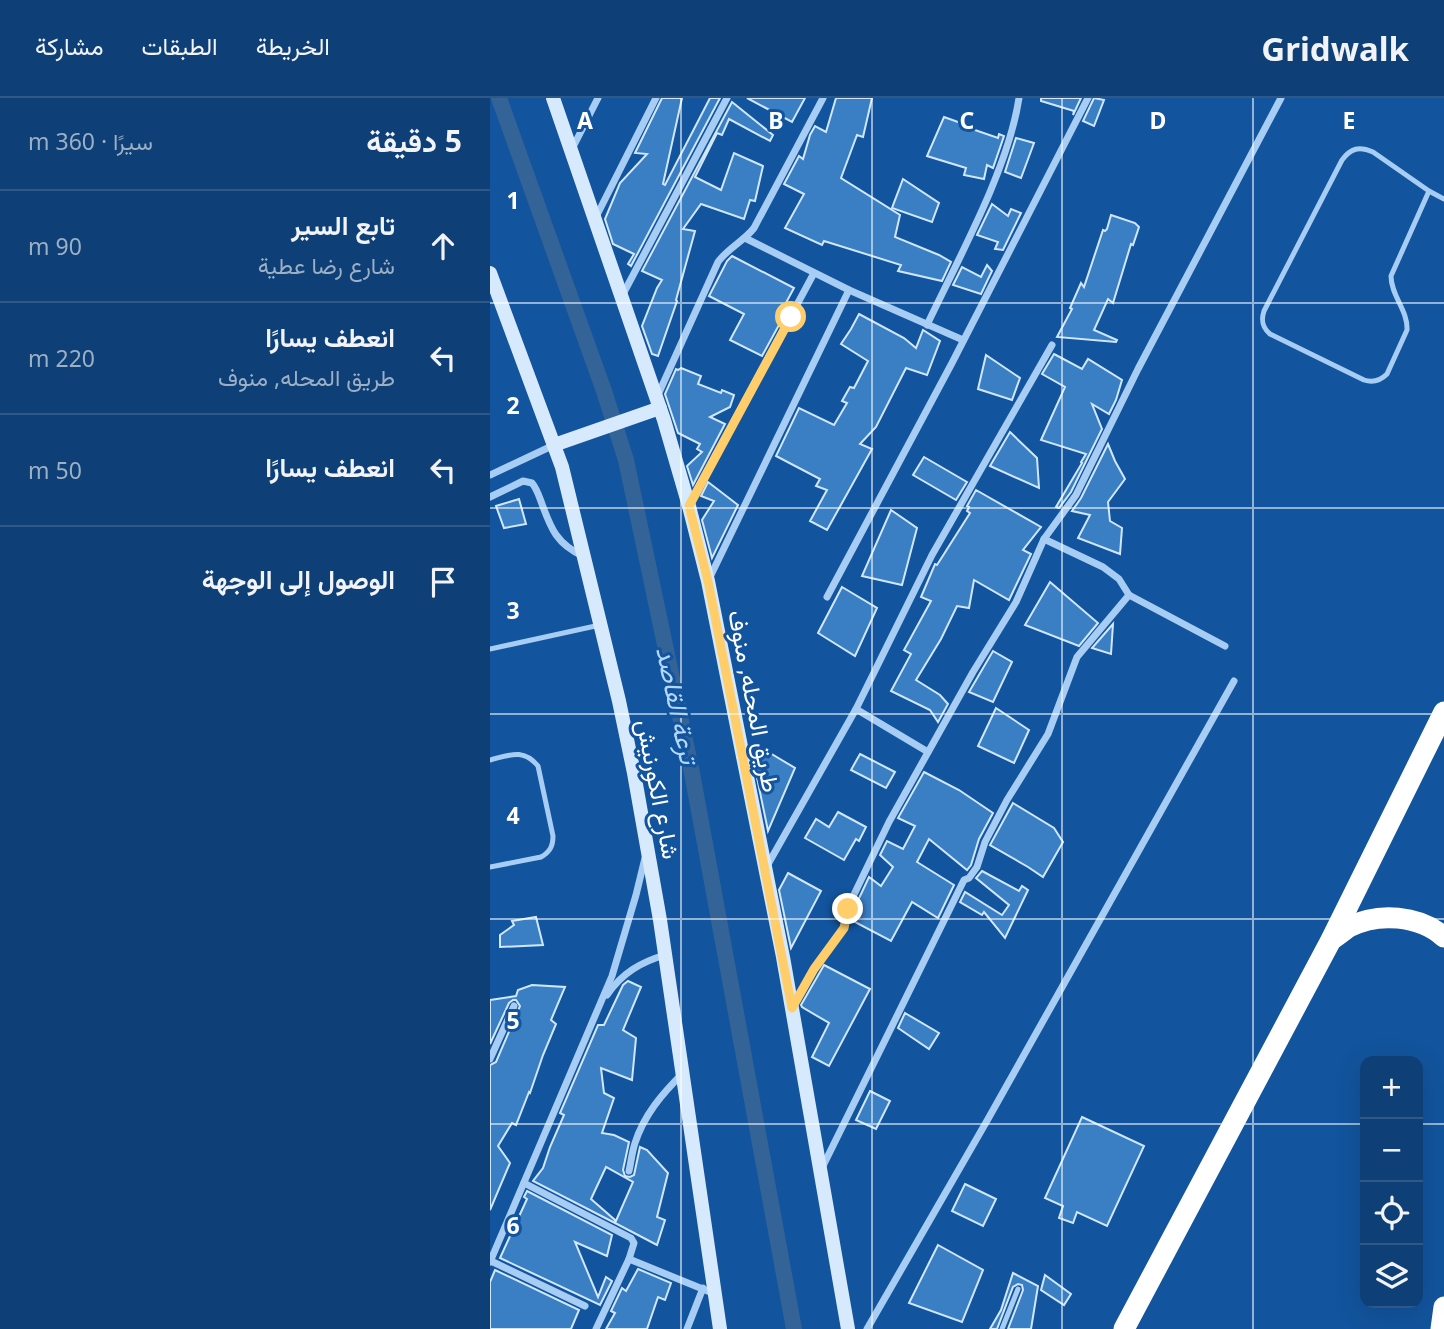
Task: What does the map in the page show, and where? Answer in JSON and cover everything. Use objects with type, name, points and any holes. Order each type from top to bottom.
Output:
[{"type":"highway","points":[[1124,1329],[1331,940],[1444,712]]},
{"type":"highway","points":[[1331,940],[1350,927],[1373,919],[1396,918],[1419,923],[1444,937]]},
{"type":"highway","points":[[1441,1329],[1444,1307]]},
{"type":"main road","name":"طريق المحله, منوف","points":[[553,98],[658,404],[689,506],[708,581],[792,1008],[848,1329]]},
{"type":"main road","name":"شارع الكورنيش","points":[[490,273],[562,467],[624,725],[666,955],[709,1291],[720,1329]]},
{"type":"main road","points":[[554,445],[658,404]]},
{"type":"street","points":[[571,149],[598,98]]},
{"type":"street","points":[[596,218],[656,98]]},
{"type":"street","points":[[622,296],[727,98]]},
{"type":"street","points":[[658,404],[718,262],[729,249],[745,238],[758,222],[823,98]]},
{"type":"street","points":[[927,325],[1001,165],[1013,132],[1019,98]]},
{"type":"street","points":[[827,597],[1088,98]]},
{"type":"street","points":[[792,1008],[814,969],[844,928],[848,909],[883,835],[972,671],[1016,602],[1044,539],[1076,495],[1138,369],[1281,98]]},
{"type":"street","points":[[745,238],[849,290],[963,341]]},
{"type":"street","points":[[689,506],[814,272]]},
{"type":"street","points":[[708,581],[849,290]]},
{"type":"street","points":[[765,870],[856,709],[932,555],[1052,345]]},
{"type":"street","points":[[490,475],[554,445]]},
{"type":"street","points":[[490,497],[523,481],[533,483],[551,529],[558,539],[574,552],[584,556]]},
{"type":"street","points":[[1044,539],[1103,567],[1119,579],[1129,595],[1225,646]]},
{"type":"street","points":[[821,1172],[964,880],[969,878],[977,867],[985,842],[1007,800],[1048,734],[1077,657],[1129,595]]},
{"type":"street","points":[[867,1329],[1234,681]]},
{"type":"street","points":[[856,709],[928,752]]},
{"type":"street","points":[[584,1306],[490,1261],[612,976],[636,895],[647,846]]},
{"type":"street","points":[[599,1007],[614,986],[632,969],[653,958],[666,955]]},
{"type":"street","points":[[490,1059],[514,1006]]},
{"type":"street","points":[[629,1171],[635,1143],[646,1117],[663,1093],[683,1073]]},
{"type":"street","points":[[524,1184],[631,1238],[634,1243],[596,1329]]},
{"type":"street","points":[[629,1259],[709,1291],[687,1329]]},
{"type":"lane","points":[[1429,191],[1391,276],[1391,285],[1408,322],[1387,374],[1370,382],[1364,380],[1265,330],[1262,323],[1264,311],[1347,153],[1364,148],[1373,152],[1444,199]]},
{"type":"lane","points":[[490,649],[601,625]]},
{"type":"lane","points":[[490,760],[517,754],[525,755],[538,766],[553,842],[547,854],[541,857],[490,867]]},
{"type":"lane","points":[[1002,1329],[1018,1289]]},
{"type":"building","points":[[662,98],[682,98],[663,184],[665,185],[710,98],[720,98],[631,266],[628,264],[634,254],[613,244],[605,219],[620,183],[647,154],[635,153]]},
{"type":"building","points":[[747,98],[805,98],[792,122]]},
{"type":"building","points":[[836,98],[872,98],[863,137],[857,135],[841,178],[900,215],[895,237],[951,262],[942,281],[898,271],[901,265],[824,241],[822,245],[785,228],[804,194],[784,184],[799,156],[803,159],[815,126],[826,132]]},
{"type":"building","points":[[1041,98],[1081,98],[1073,115],[1074,111],[1041,101]]},
{"type":"building","points":[[1094,98],[1104,100],[1094,126],[1083,121]]},
{"type":"building","points":[[732,102],[773,135],[770,141],[729,119],[722,135],[717,133],[695,177],[721,190],[734,153],[763,166],[755,201],[750,200],[744,219],[701,204],[683,229],[695,231],[677,301],[658,356],[652,354],[642,326],[662,280],[642,271]]},
{"type":"building","points":[[944,117],[998,138],[999,134],[1004,136],[993,168],[987,165],[984,179],[964,175],[966,168],[927,156]]},
{"type":"building","points":[[1016,138],[1034,143],[1021,178],[1005,172]]},
{"type":"building","points":[[903,179],[939,203],[932,222],[892,208]]},
{"type":"building","points":[[992,204],[1008,216],[1011,209],[1021,213],[1003,250],[995,249],[998,242],[977,235]]},
{"type":"building","points":[[1111,215],[1135,223],[1139,227],[1113,303],[1108,299],[1094,330],[1117,340],[1057,337],[1072,309],[1070,308],[1081,283],[1084,287],[1103,230],[1107,229]]},
{"type":"building","points":[[732,256],[794,288],[781,312],[785,314],[762,356],[730,340],[744,314],[709,296]]},
{"type":"building","points":[[987,265],[992,271],[981,294],[953,285],[962,267],[981,277]]},
{"type":"building","points":[[859,314],[904,338],[916,348],[923,330],[940,341],[927,375],[906,368],[876,427],[860,444],[872,449],[827,530],[810,521],[827,490],[816,486],[820,479],[776,456],[799,408],[834,425],[847,403],[842,401],[850,387],[854,388],[868,361],[841,344]]},
{"type":"building","points":[[1054,354],[1082,369],[1088,359],[1122,380],[1109,414],[1092,404],[1102,429],[1071,492],[1059,508],[1056,507],[1086,454],[1041,440],[1065,387],[1042,374]]},
{"type":"building","points":[[986,355],[1020,378],[1012,400],[978,389]]},
{"type":"building","points":[[681,368],[701,376],[698,384],[734,395],[730,407],[710,417],[725,424],[693,485],[687,466],[702,452],[697,449],[700,444],[678,433],[665,394],[676,369]]},
{"type":"building","points":[[1010,432],[1037,458],[1039,488],[990,466]]},
{"type":"building","points":[[1108,444],[1125,479],[1108,502],[1110,521],[1122,528],[1120,554],[1078,538],[1090,515],[1072,511]]},
{"type":"building","points":[[924,457],[967,482],[956,500],[913,475]]},
{"type":"building","points":[[708,482],[738,505],[712,558],[702,520],[714,501],[701,496]]},
{"type":"building","points":[[976,490],[1041,527],[1023,550],[1031,554],[1009,600],[974,580],[969,608],[957,606],[916,680],[940,695],[948,704],[938,722],[930,710],[891,691],[911,654],[904,650],[931,601],[921,597],[935,564],[937,565],[970,513],[967,506]]},
{"type":"building","points":[[519,499],[526,524],[504,528],[496,506]]},
{"type":"building","points":[[891,510],[917,528],[902,585],[862,576]]},
{"type":"building","points":[[1050,582],[1098,623],[1079,646],[1025,625]]},
{"type":"building","points":[[842,587],[877,608],[855,656],[818,633]]},
{"type":"building","points":[[1113,624],[1111,654],[1092,648]]},
{"type":"building","points":[[993,651],[1012,662],[993,702],[969,692]]},
{"type":"building","points":[[996,708],[1029,730],[1014,763],[978,746]]},
{"type":"building","points":[[765,750],[795,768],[768,831],[755,768]]},
{"type":"building","points":[[860,754],[895,772],[886,788],[851,770]]},
{"type":"building","points":[[924,772],[959,790],[993,813],[967,870],[929,839],[917,862],[954,885],[938,918],[912,902],[891,941],[851,920],[869,877],[881,886],[893,867],[880,855],[887,841],[903,849],[915,826],[898,818]]},
{"type":"building","points":[[1013,803],[1054,828],[1063,842],[1043,877],[990,845]]},
{"type":"building","points":[[838,812],[866,827],[844,860],[805,838],[816,819],[829,827]]},
{"type":"building","points":[[982,871],[1019,891],[1022,886],[1028,890],[1005,938],[984,912],[982,915],[960,902],[965,892],[1002,915],[1009,905],[976,878]]},
{"type":"building","points":[[788,873],[821,891],[791,948],[779,890]]},
{"type":"building","points":[[536,917],[543,945],[500,947],[500,935],[514,925],[512,921]]},
{"type":"building","points":[[824,965],[870,989],[829,1066],[812,1057],[829,1023],[801,1005]]},
{"type":"building","points":[[628,981],[641,987],[623,1030],[636,1038],[632,1080],[601,1068],[604,1093],[614,1098],[602,1133],[629,1142],[623,1170],[625,1176],[634,1175],[640,1147],[647,1150],[668,1173],[657,1217],[665,1220],[657,1245],[533,1181],[543,1168],[564,1115],[560,1113],[598,1025],[604,1025],[623,985]],"holes":[[[606,1167],[633,1182],[615,1223],[615,1220],[591,1199]]]},
{"type":"building","points":[[532,985],[565,987],[551,1020],[556,1024],[530,1093],[516,1125],[512,1123],[498,1146],[510,1163],[490,1210],[490,1065],[496,1062],[520,1006],[516,1000],[509,1003],[490,1044],[490,1000],[516,996],[518,990]]},
{"type":"building","points":[[905,1013],[939,1033],[929,1049],[898,1028]]},
{"type":"building","points":[[870,1091],[890,1101],[876,1129],[856,1120]]},
{"type":"building","points":[[1082,1117],[1144,1146],[1107,1226],[1077,1212],[1073,1223],[1059,1218],[1063,1206],[1045,1198]]},
{"type":"building","points":[[965,1184],[996,1199],[983,1226],[952,1211]]},
{"type":"building","points":[[527,1191],[612,1235],[607,1256],[575,1242],[598,1297],[606,1277],[612,1281],[600,1305],[500,1258],[527,1199],[524,1197]]},
{"type":"building","points":[[938,1245],[983,1270],[962,1322],[909,1303]]},
{"type":"building","points":[[638,1269],[671,1283],[665,1300],[658,1297],[647,1329],[606,1329],[615,1313],[611,1311],[622,1288],[626,1291]]},
{"type":"building","points":[[495,1270],[579,1310],[571,1329],[490,1329],[490,1282]]},
{"type":"building","points":[[1013,1273],[1038,1286],[1031,1329],[1008,1329],[1023,1290],[1022,1285],[1018,1284],[1013,1287],[997,1329],[990,1329],[1001,1310]]},
{"type":"building","points":[[1045,1275],[1071,1294],[1064,1305],[1041,1290]]},
{"type":"waterway","name":"ترعة القاصد","points":[[499,98],[626,460],[692,773],[794,1329]]},
{"type":"route","points":[[791,317],[689,506],[708,581],[792,1008],[814,969],[844,928],[848,909]]}]
